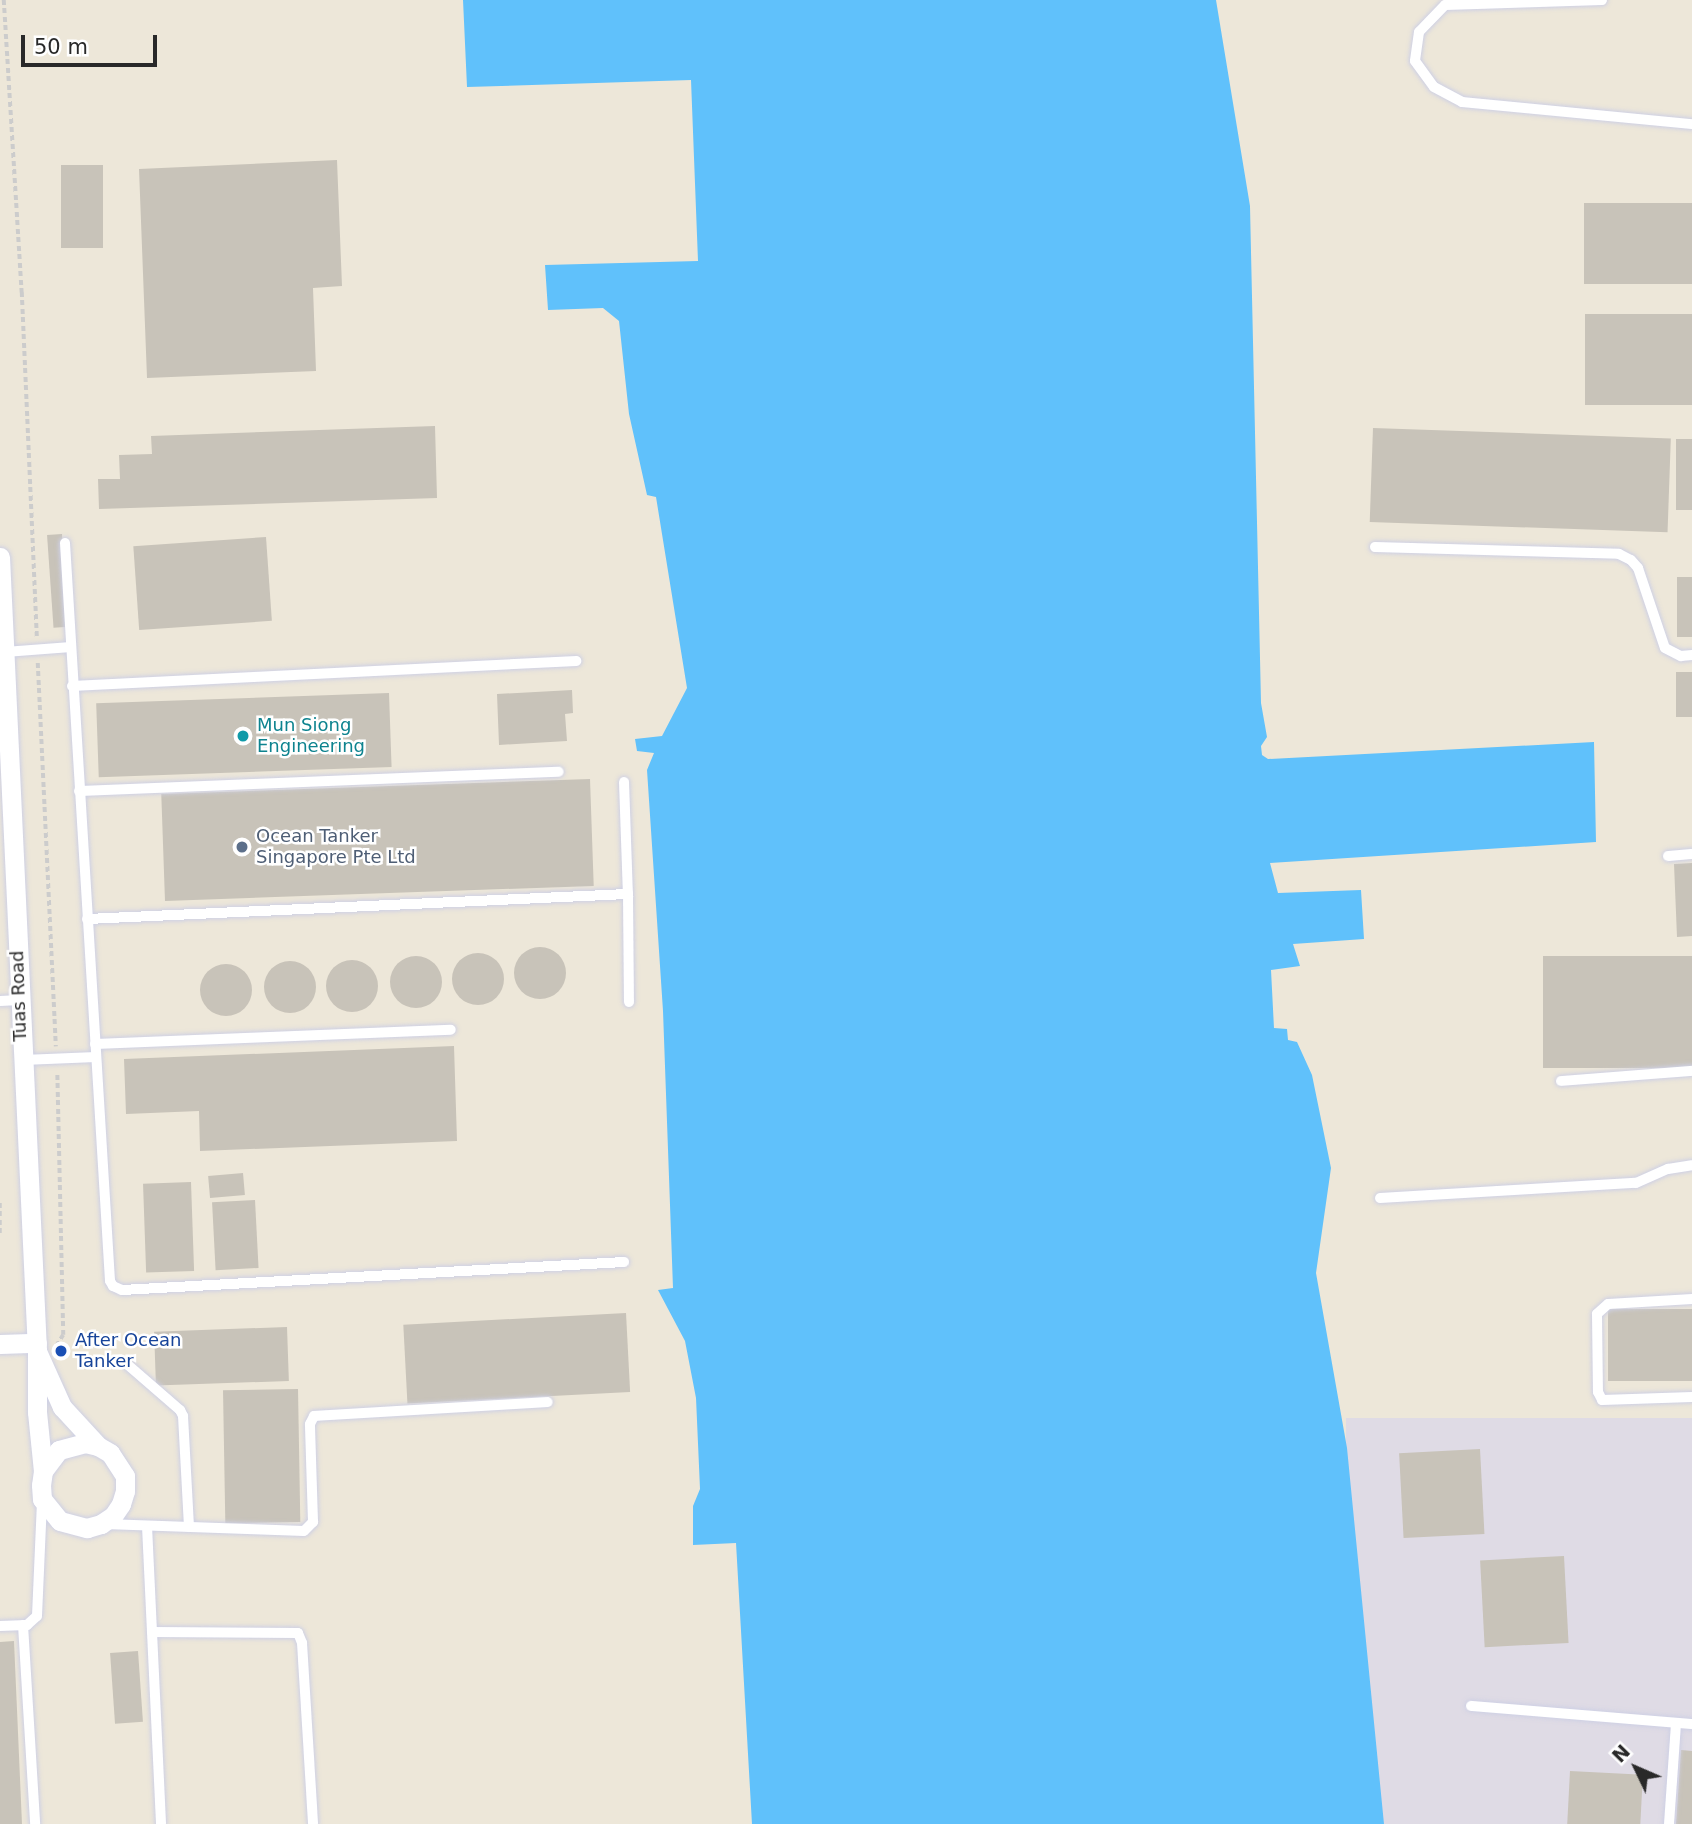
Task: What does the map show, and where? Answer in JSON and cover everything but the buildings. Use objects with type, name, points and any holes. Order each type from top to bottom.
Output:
[{"type":"street","name":"Tuas Road","points":[[0,557],[5,652],[4,732],[38,1351],[37,1412],[43,1499]]},
{"type":"street","points":[[0,1344],[38,1351]]},
{"type":"street","name":"Tuas Road","points":[[38,1351],[62,1406],[98,1446],[110,1452],[120,1463],[125,1491],[113,1516],[101,1524]]},
{"type":"street","points":[[43,1471],[60,1450],[85,1443],[98,1446]]},
{"type":"street","points":[[43,1499],[49,1512],[60,1521],[87,1528],[101,1524]]},
{"type":"lane","points":[[1602,0],[1445,5],[1419,32],[1415,61],[1434,87],[1462,103],[1692,124]]},
{"type":"lane","points":[[65,543],[110,1281],[117,1289],[624,1262]]},
{"type":"lane","points":[[1375,547],[1619,554],[1631,560],[1638,568],[1665,648],[1681,656],[1692,655]]},
{"type":"lane","points":[[5,652],[71,647]]},
{"type":"lane","points":[[72,686],[576,662]]},
{"type":"lane","points":[[79,791],[559,772]]},
{"type":"lane","points":[[624,782],[629,1002]]},
{"type":"lane","points":[[1668,856],[1692,854]]},
{"type":"lane","points":[[87,919],[628,894]]},
{"type":"lane","points":[[0,1001],[20,1000]]},
{"type":"lane","points":[[95,1044],[450,1030]]},
{"type":"lane","points":[[22,1060],[96,1057]]},
{"type":"lane","points":[[1561,1081],[1692,1071]]},
{"type":"lane","points":[[1380,1198],[1636,1183],[1676,1166],[1692,1166]]},
{"type":"lane","points":[[1692,1300],[1608,1304],[1597,1314],[1598,1392],[1602,1400],[1692,1397]]},
{"type":"lane","points":[[128,1365],[180,1410],[183,1416],[189,1527]]},
{"type":"lane","points":[[101,1524],[309,1530],[313,1522],[310,1424],[318,1414],[548,1402]]},
{"type":"lane","points":[[0,1626],[23,1625],[37,1616],[43,1499]]},
{"type":"lane","points":[[147,1526],[161,1824]]},
{"type":"lane","points":[[23,1625],[35,1824]]},
{"type":"lane","points":[[152,1632],[298,1633],[302,1643],[313,1824]]},
{"type":"lane","points":[[1471,1706],[1692,1724]]},
{"type":"lane","points":[[1669,1824],[1676,1723]]},
{"type":"path","points":[[4,0],[23,292],[57,1059],[62,1335],[55,1347],[38,1351]]},
{"type":"path","points":[[0,1203],[0,1235]]},
{"type":"shaded area","points":[[1346,1418],[1692,1418],[1692,1824],[1346,1824]]},
{"type":"water","points":[[463,0],[1216,0],[1250,206],[1261,703],[1267,737],[1261,746],[1262,755],[1268,759],[1594,742],[1596,842],[1270,863],[1278,893],[1361,890],[1364,939],[1293,944],[1300,966],[1271,970],[1274,1028],[1287,1029],[1288,1040],[1297,1042],[1312,1075],[1331,1168],[1316,1273],[1347,1448],[1384,1824],[752,1824],[736,1543],[693,1545],[693,1506],[700,1489],[696,1398],[685,1341],[658,1290],[673,1288],[663,1011],[647,770],[654,753],[637,751],[635,739],[662,736],[687,688],[656,497],[647,495],[629,414],[619,321],[603,308],[548,310],[545,265],[698,261],[691,80],[467,87]]},
{"type":"place","name":"Mun Siong Engineering","points":[[243,736]]},
{"type":"place","name":"Ocean Tanker Singapore Pte Ltd","points":[[242,847]]},
{"type":"place","name":"After Ocean Tanker","points":[[61,1351]]}]
